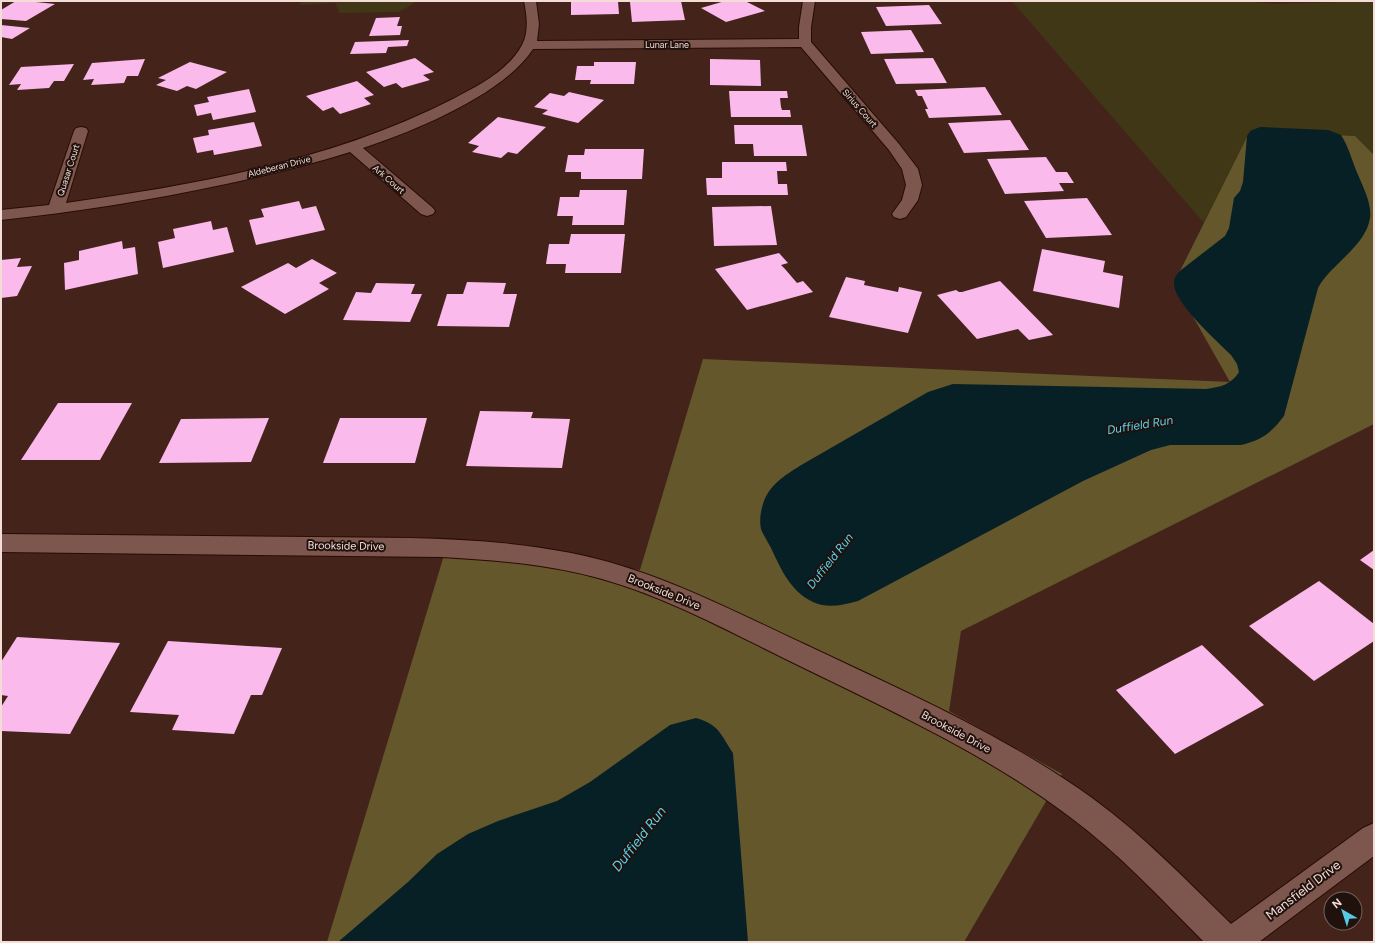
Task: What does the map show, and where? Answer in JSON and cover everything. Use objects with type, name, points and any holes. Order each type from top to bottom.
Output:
[{"type":"street","points":[[529,44],[533,23],[530,1]]},
{"type":"street","points":[[805,43],[805,27],[810,1]]},
{"type":"street","name":"Lunar Lane","points":[[529,44],[805,43]]},
{"type":"street","name":"Sirius Court","points":[[805,43],[894,147],[910,169],[914,185],[910,200],[900,214]]},
{"type":"street","name":"Aldeberan Drive","points":[[1,215],[55,210],[115,201],[229,178],[314,158],[352,146],[421,120],[477,91],[511,68],[522,56],[529,44]]},
{"type":"street","name":"Quasar Court","points":[[55,210],[81,130]]},
{"type":"street","name":"Ark Court","points":[[352,146],[427,211]]},
{"type":"street","name":"Brookside Drive","points":[[1,543],[474,548],[573,562],[617,574],[686,599],[771,640],[948,726],[1039,778],[1082,808],[1117,837],[1158,874],[1227,942]]},
{"type":"street","name":"Mansfield Drive","points":[[1233,942],[1374,838]]},
{"type":"shaded area","points":[[301,1],[416,2],[399,12],[340,13],[335,3],[300,5]]},
{"type":"shaded area","points":[[1012,1],[1243,1],[1275,4],[1374,1],[1374,155],[1355,136],[1250,131],[1204,223]]},
{"type":"shaded area","points":[[1250,131],[1355,136],[1374,155],[1374,424],[961,631],[949,711],[1062,774],[964,942],[738,942],[717,729],[342,942],[327,942],[445,552],[640,570],[703,359],[1230,382],[1174,283]]},
{"type":"water","name":"Duffield Run","points":[[1260,127],[1328,130],[1341,135],[1349,150],[1370,208],[1370,218],[1362,238],[1331,271],[1318,288],[1284,416],[1275,427],[1266,435],[1255,441],[1241,445],[1170,445],[1151,450],[1083,481],[858,601],[830,606],[819,604],[805,597],[792,586],[761,529],[761,511],[764,501],[771,489],[791,471],[928,392],[953,384],[1206,389],[1229,383],[1239,372],[1237,364],[1231,355],[1188,310],[1176,291],[1174,281],[1181,270],[1225,236],[1229,228],[1234,198],[1240,191],[1243,182],[1247,136],[1250,131]]},
{"type":"water","name":"Duffield Run","points":[[696,718],[715,727],[722,735],[733,753],[748,942],[338,942],[408,882],[437,854],[468,834],[498,821],[557,801],[590,782],[670,725]]},
{"type":"building","points":[[16,1],[55,4],[26,21],[1,19],[1,10]]},
{"type":"building","points":[[571,1],[618,1],[619,14],[571,15]]},
{"type":"building","points":[[681,1],[685,20],[632,22],[630,2]]},
{"type":"building","points":[[725,1],[745,1],[765,11],[726,22],[701,8]]},
{"type":"building","points":[[929,5],[942,24],[886,26],[876,7]]},
{"type":"building","points":[[400,17],[397,26],[402,26],[400,35],[369,36],[376,18]]},
{"type":"building","points":[[1,25],[30,28],[12,39],[1,37]]},
{"type":"building","points":[[911,30],[924,52],[871,54],[861,32]]},
{"type":"building","points":[[409,40],[407,46],[388,47],[386,53],[350,54],[355,42]]},
{"type":"building","points":[[415,58],[434,72],[423,75],[430,80],[402,88],[396,83],[384,87],[366,72]]},
{"type":"building","points":[[933,58],[947,83],[896,84],[884,59]]},
{"type":"building","points":[[145,59],[138,76],[127,76],[124,83],[91,85],[94,79],[83,80],[92,63]]},
{"type":"building","points":[[710,59],[760,60],[761,86],[710,85]]},
{"type":"building","points":[[190,62],[227,72],[196,89],[187,86],[177,91],[156,85],[166,80],[158,78]]},
{"type":"building","points":[[594,62],[636,62],[634,84],[590,84],[591,80],[575,80],[577,66],[594,66]]},
{"type":"building","points":[[74,64],[64,81],[54,81],[49,88],[17,90],[21,84],[9,85],[21,67]]},
{"type":"building","points":[[357,81],[374,95],[364,98],[371,104],[340,114],[333,107],[323,111],[306,96]]},
{"type":"building","points":[[985,87],[1002,115],[929,118],[925,109],[928,109],[922,96],[918,96],[915,90]]},
{"type":"building","points":[[249,89],[256,112],[213,120],[211,113],[197,116],[194,105],[209,102],[207,97]]},
{"type":"building","points":[[729,91],[787,91],[788,98],[780,98],[781,107],[782,110],[790,110],[791,117],[731,117]]},
{"type":"building","points":[[569,92],[604,100],[578,123],[542,114],[548,110],[534,107],[550,93],[564,96]]},
{"type":"building","points":[[498,117],[546,127],[517,154],[508,152],[501,158],[472,152],[479,146],[468,143]]},
{"type":"building","points":[[1010,120],[1029,150],[964,153],[948,123]]},
{"type":"building","points":[[254,122],[262,146],[214,155],[213,150],[197,153],[193,138],[209,135],[208,130]]},
{"type":"building","points":[[734,125],[802,125],[807,156],[754,156],[753,144],[735,144]]},
{"type":"building","points":[[585,149],[644,149],[642,179],[581,179],[581,172],[565,172],[568,155],[584,155]]},
{"type":"building","points":[[1046,157],[1056,172],[1067,172],[1074,183],[1059,183],[1064,191],[1005,194],[987,159]]},
{"type":"building","points":[[722,162],[786,162],[787,171],[777,171],[778,184],[787,184],[788,195],[707,195],[706,178],[722,178]]},
{"type":"building","points":[[580,190],[627,190],[624,225],[572,225],[573,216],[557,216],[560,197],[579,197]]},
{"type":"building","points":[[1087,198],[1112,235],[1046,238],[1024,201]]},
{"type":"building","points":[[299,201],[302,209],[316,206],[325,230],[256,245],[249,220],[264,217],[261,209]]},
{"type":"building","points":[[771,206],[777,245],[714,246],[712,207]]},
{"type":"building","points":[[211,221],[213,230],[227,227],[234,252],[163,268],[158,242],[175,238],[173,229]]},
{"type":"building","points":[[571,234],[625,234],[621,273],[565,273],[566,264],[546,264],[549,244],[569,244]]},
{"type":"building","points":[[122,241],[123,249],[135,247],[138,274],[65,290],[64,263],[79,260],[79,251]]},
{"type":"building","points":[[1042,249],[1105,261],[1103,272],[1123,276],[1119,308],[1033,291]]},
{"type":"building","points":[[779,253],[788,263],[781,265],[797,283],[803,281],[813,292],[747,310],[715,269]]},
{"type":"building","points":[[21,258],[17,267],[32,266],[17,296],[1,298],[1,260]]},
{"type":"building","points":[[312,259],[337,273],[319,283],[329,289],[285,314],[241,287],[288,263],[296,268]]},
{"type":"building","points":[[846,277],[865,281],[864,285],[898,292],[899,287],[922,292],[908,333],[829,317]]},
{"type":"building","points":[[1000,281],[1053,335],[1029,340],[1018,329],[977,339],[937,295],[956,290],[962,292]]},
{"type":"building","points":[[467,282],[506,283],[503,294],[517,294],[509,327],[437,326],[447,294],[463,294]]},
{"type":"building","points":[[376,283],[415,284],[411,294],[422,294],[410,322],[343,320],[356,292],[371,293]]},
{"type":"building","points":[[58,403],[132,403],[100,460],[21,460]]},
{"type":"building","points":[[480,411],[533,412],[531,418],[570,419],[562,468],[466,466]]},
{"type":"building","points":[[269,418],[251,462],[159,463],[181,419]]},
{"type":"building","points":[[340,418],[427,418],[415,463],[323,463]]},
{"type":"building","points":[[1374,550],[1374,570],[1360,560]]},
{"type":"building","points":[[1319,581],[1374,624],[1374,641],[1314,681],[1249,626]]},
{"type":"building","points":[[17,637],[120,643],[70,734],[1,731],[1,707],[8,696],[1,695],[1,662]]},
{"type":"building","points":[[168,641],[282,648],[262,695],[251,695],[234,734],[172,730],[179,715],[130,712]]},
{"type":"building","points":[[1202,645],[1264,705],[1175,754],[1116,690]]}]
